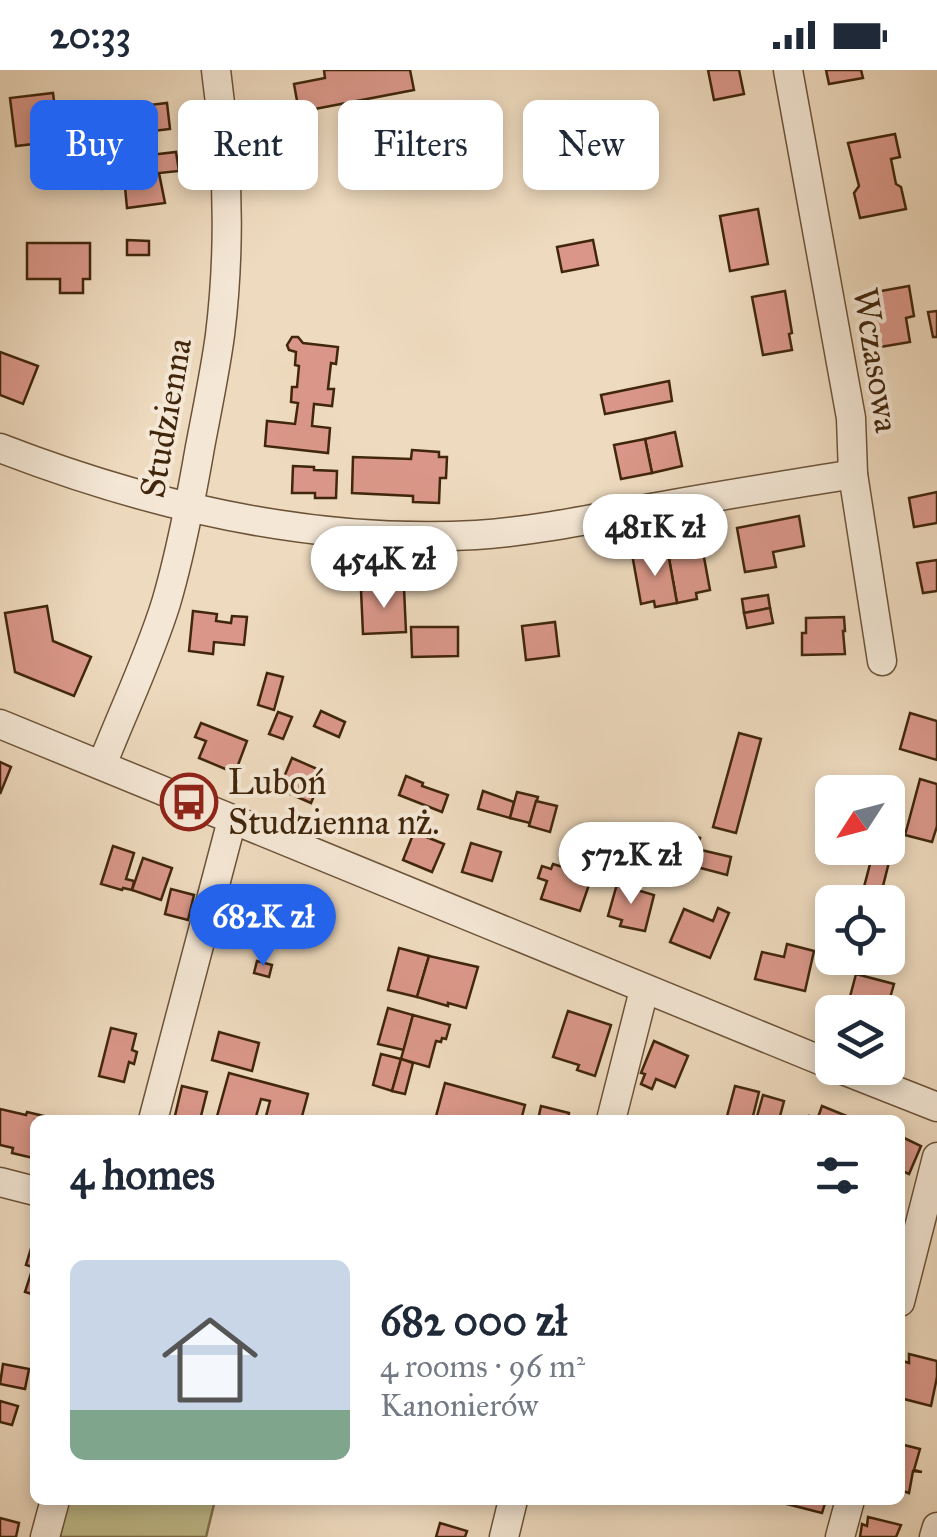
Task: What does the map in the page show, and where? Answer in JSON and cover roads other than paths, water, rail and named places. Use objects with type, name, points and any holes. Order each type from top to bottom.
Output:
[{"type":"street","name":"Studzienna","points":[[102,765],[166,605],[217,356],[227,227],[216,70]]},
{"type":"street","name":"Wczasowa","points":[[788,70],[851,418],[853,474],[882,662]]},
{"type":"street","points":[[0,448],[189,507],[271,524],[408,536],[481,534],[572,523],[853,474]]},
{"type":"street","points":[[0,724],[815,1058]]},
{"type":"street","points":[[154,1115],[232,820]]},
{"type":"street","points":[[612,1115],[644,990]]},
{"type":"street","points":[[882,1085],[937,1107]]},
{"type":"street","points":[[905,1282],[937,1157]]},
{"type":"street","points":[[0,1182],[30,1189]]},
{"type":"street","points":[[45,1537],[54,1505]]},
{"type":"street","points":[[504,1537],[513,1505]]},
{"type":"street","points":[[840,1537],[849,1505]]},
{"type":"street","points":[[934,1537],[937,1527]]},
{"type":"place","name":"Luboń Studzienna nż.","points":[[189,802]]}]
